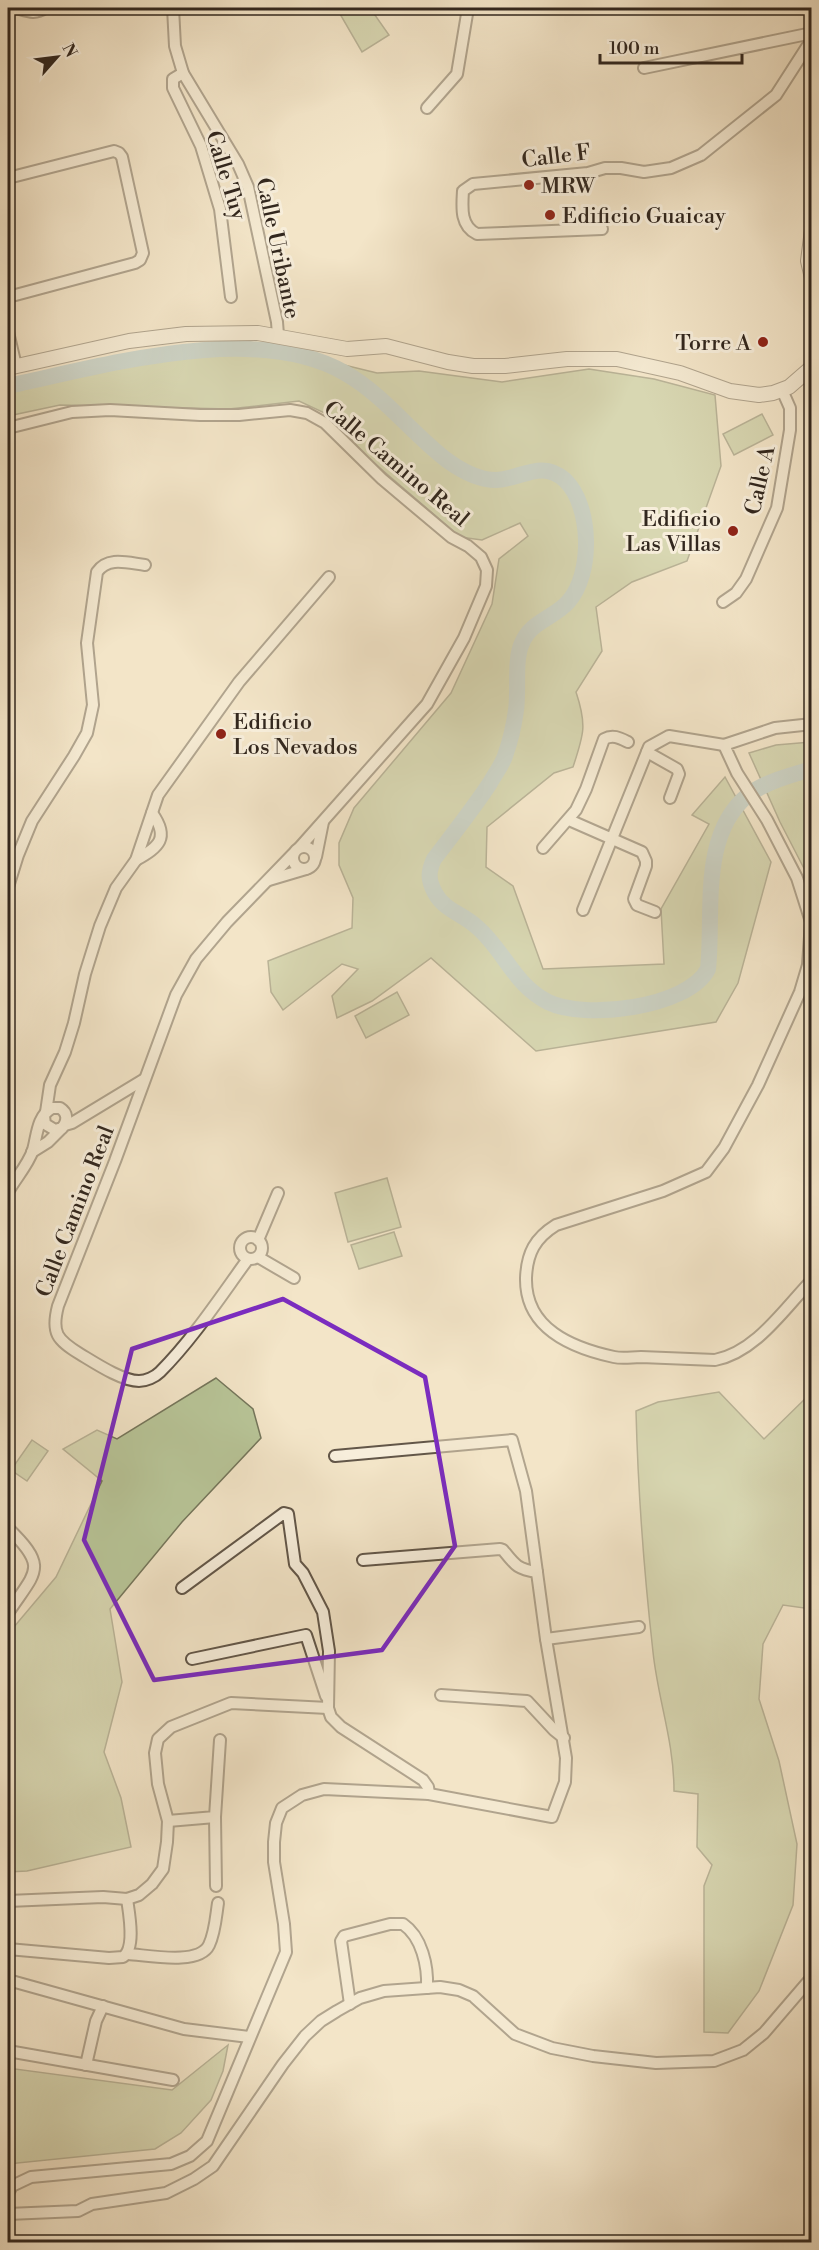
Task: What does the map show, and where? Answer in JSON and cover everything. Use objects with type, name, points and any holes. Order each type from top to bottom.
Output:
[{"type":"street","points":[[16,8],[31,12],[38,12],[45,8]]},
{"type":"street","name":"Calle Uribante","points":[[172,8],[175,46],[183,73],[244,176],[252,201],[278,335]]},
{"type":"street","points":[[427,108],[457,74],[468,8]]},
{"type":"street","points":[[644,68],[812,33]]},
{"type":"street","name":"Calle F","points":[[602,229],[477,234],[466,226],[461,210],[463,191],[473,184],[588,173],[605,168],[644,172],[681,164],[701,155],[776,94],[812,39]]},
{"type":"street","name":"Calle Tuy","points":[[183,73],[173,79],[173,88],[201,146],[217,199],[225,237],[231,297]]},
{"type":"street","points":[[8,178],[114,152],[119,153],[122,157],[143,253],[140,260],[8,297]]},
{"type":"street","points":[[812,230],[807,261],[812,278]]},
{"type":"street","points":[[8,332],[12,367],[129,341],[186,334],[258,333],[347,350],[386,346],[473,366],[505,366],[567,359],[617,359],[680,373],[739,393],[759,395],[782,390],[796,382],[812,367]]},
{"type":"street","name":"Calle A","points":[[723,602],[736,592],[746,579],[777,508],[790,430],[789,408],[782,390]]},
{"type":"street","name":"Calle Camino Real","points":[[8,428],[72,412],[110,410],[239,415],[290,410],[307,413],[325,423],[382,479],[451,537],[468,546],[481,557],[487,570],[486,586],[474,617],[427,704],[297,851],[227,922],[196,959],[176,995],[115,1161],[58,1306],[54,1321],[56,1332],[62,1342],[104,1368],[129,1380],[148,1379],[158,1374],[253,1258],[241,1251],[242,1243],[251,1238],[258,1240]]},
{"type":"street","points":[[8,887],[32,821],[87,733],[93,705],[87,643],[97,572],[102,565],[108,562],[145,565]]},
{"type":"street","points":[[143,1080],[72,1123],[51,1129],[45,1124],[50,1085],[65,1052],[100,926],[117,888],[136,860],[153,806],[163,788],[238,682],[329,577]]},
{"type":"street","points":[[583,910],[647,752],[654,743],[669,736],[724,745],[775,728],[812,724]]},
{"type":"street","points":[[543,848],[569,820],[582,799],[604,739],[611,736],[628,742]]},
{"type":"street","points":[[724,745],[737,773],[767,820],[797,878],[811,922],[808,965],[800,993],[758,1085],[724,1148],[706,1172],[663,1191],[556,1225],[542,1234],[533,1247],[527,1266],[526,1286],[532,1308],[548,1331],[573,1345],[616,1357],[715,1360],[731,1357],[745,1349],[812,1280]]},
{"type":"street","points":[[647,752],[677,769],[679,774],[670,798]]},
{"type":"street","points":[[136,860],[153,851],[161,839],[161,828],[152,813]]},
{"type":"street","points":[[569,820],[641,851],[646,866],[634,899],[637,905],[655,912]]},
{"type":"street","points":[[316,857],[310,848],[297,851],[295,864],[298,868],[308,869],[312,866],[316,857],[323,822]]},
{"type":"street","name":"Calle Camino Real","points":[[269,880],[308,869]]},
{"type":"street","points":[[32,1152],[48,1142],[64,1126],[67,1117],[50,1085]]},
{"type":"street","points":[[8,1192],[32,1152],[35,1135],[45,1114],[52,1108],[87,1114]]},
{"type":"street","points":[[35,1135],[48,1142]]},
{"type":"street","points":[[278,1193],[258,1240],[262,1247],[253,1258],[294,1278]]},
{"type":"street","points":[[8,2193],[12,2187],[31,2177],[171,2164],[190,2156],[207,2141],[286,1952],[274,1862],[276,1823],[282,1808],[302,1795],[324,1789],[429,1794],[552,1817],[566,1782],[564,1738],[546,1640],[526,1491],[512,1440],[335,1456]]},
{"type":"street","points":[[182,1588],[284,1513],[288,1514],[295,1564],[303,1573],[323,1612],[329,1651],[328,1703]]},
{"type":"street","points":[[8,1528],[28,1548],[34,1560],[34,1572],[30,1582],[8,1613]]},
{"type":"street","points":[[363,1560],[500,1549],[515,1566],[537,1572]]},
{"type":"street","points":[[8,1592],[18,1598]]},
{"type":"street","points":[[546,1640],[639,1627]]},
{"type":"street","points":[[192,1659],[306,1635],[331,1717],[423,1780],[428,1787],[429,1794]]},
{"type":"street","points":[[441,1695],[527,1701],[564,1738]]},
{"type":"street","points":[[8,1901],[103,1897],[127,1899],[139,1895],[163,1869],[167,1842],[168,1821],[158,1784],[155,1753],[158,1739],[171,1727],[231,1703],[328,1703]]},
{"type":"street","points":[[216,1886],[215,1816],[219,1740]]},
{"type":"street","points":[[168,1821],[215,1816]]},
{"type":"street","points":[[127,1899],[131,1927],[128,1954]]},
{"type":"street","points":[[8,1949],[109,1958],[123,1957],[128,1954],[185,1958],[196,1956],[211,1943],[218,1903]]},
{"type":"street","points":[[350,2004],[341,1941],[344,1936],[390,1924],[403,1924],[416,1938],[427,1975],[427,1988]]},
{"type":"street","points":[[8,2214],[78,2211],[92,2204],[166,2193],[194,2179],[213,2166],[305,2036],[321,2021],[360,1998],[384,1990],[427,1988],[459,1990],[474,1996],[515,2034],[552,2048],[593,2056],[656,2063],[714,2061],[743,2050],[764,2033],[811,1976]]},
{"type":"street","points":[[8,1980],[184,2029],[249,2037]]},
{"type":"street","points":[[86,2065],[96,2021],[103,2006]]},
{"type":"street","points":[[8,2051],[173,2080]]},
{"type":"highlighted area","points":[[283,1299],[425,1377],[455,1546],[382,1650],[154,1680],[84,1540],[132,1349]]},
{"type":"green space","points":[[350,8],[370,8],[389,35],[362,52],[340,14]]},
{"type":"green space","points":[[250,342],[377,373],[419,371],[502,382],[589,369],[654,379],[715,395],[721,466],[687,561],[632,582],[596,607],[602,651],[576,692],[582,713],[583,730],[573,767],[554,773],[487,827],[486,867],[513,886],[543,969],[664,964],[661,909],[709,824],[692,815],[725,777],[771,862],[738,983],[716,1022],[536,1051],[431,958],[372,1001],[337,1018],[332,996],[358,969],[342,964],[283,1010],[271,992],[268,961],[352,928],[353,898],[339,865],[339,843],[354,808],[451,693],[492,604],[499,559],[528,536],[520,523],[482,540],[460,537],[366,456],[329,415],[299,401],[229,409],[60,405],[8,416],[8,382],[96,361],[159,350]]},
{"type":"green space","points":[[762,414],[773,435],[734,455],[723,434]]},
{"type":"green space","points":[[812,742],[811,882],[780,822],[749,753],[776,745]]},
{"type":"green space","points":[[397,992],[409,1015],[366,1038],[355,1016]]},
{"type":"green space","points":[[387,1178],[401,1227],[348,1242],[335,1193]]},
{"type":"green space","points":[[394,1232],[402,1256],[359,1269],[351,1245]]},
{"type":"green space","points":[[216,1378],[253,1409],[261,1438],[182,1522],[110,1609],[122,1682],[104,1752],[121,1798],[131,1847],[27,1871],[8,1872],[8,1634],[56,1577],[102,1481],[63,1449],[97,1430],[117,1439]]},
{"type":"green space","points":[[719,1392],[764,1439],[812,1392],[811,1609],[783,1605],[763,1644],[759,1699],[779,1761],[797,1844],[793,1905],[759,1991],[728,2033],[704,2032],[704,1886],[712,1865],[697,1847],[698,1794],[674,1791],[669,1738],[655,1670],[644,1562],[636,1411],[658,1402]]},
{"type":"green space","points":[[32,1440],[48,1451],[27,1481],[11,1470]]},
{"type":"green space","points":[[228,2045],[223,2071],[211,2100],[181,2133],[155,2149],[8,2164],[8,2068],[172,2090]]},
{"type":"waterway","points":[[8,386],[133,359],[179,352],[224,349],[268,350],[309,358],[345,373],[385,403],[448,461],[470,474],[496,480],[531,472],[548,471],[565,480],[574,492],[584,523],[586,541],[582,575],[568,602],[531,630],[522,643],[517,666],[515,716],[504,759],[483,793],[434,859],[430,876],[433,888],[443,904],[477,927],[526,986],[548,1002],[585,1010],[634,1007],[680,993],[697,982],[708,969],[710,900],[715,853],[722,831],[732,812],[748,795],[762,786],[812,769]]},
{"type":"place","name":"MRW","points":[[529,185]]},
{"type":"place","name":"Edificio Guaicay","points":[[550,215]]},
{"type":"place","name":"Torre A","points":[[763,342]]},
{"type":"place","name":"Edificio Las Villas","points":[[733,531]]},
{"type":"place","name":"Edificio Los Nevados","points":[[221,734]]}]
